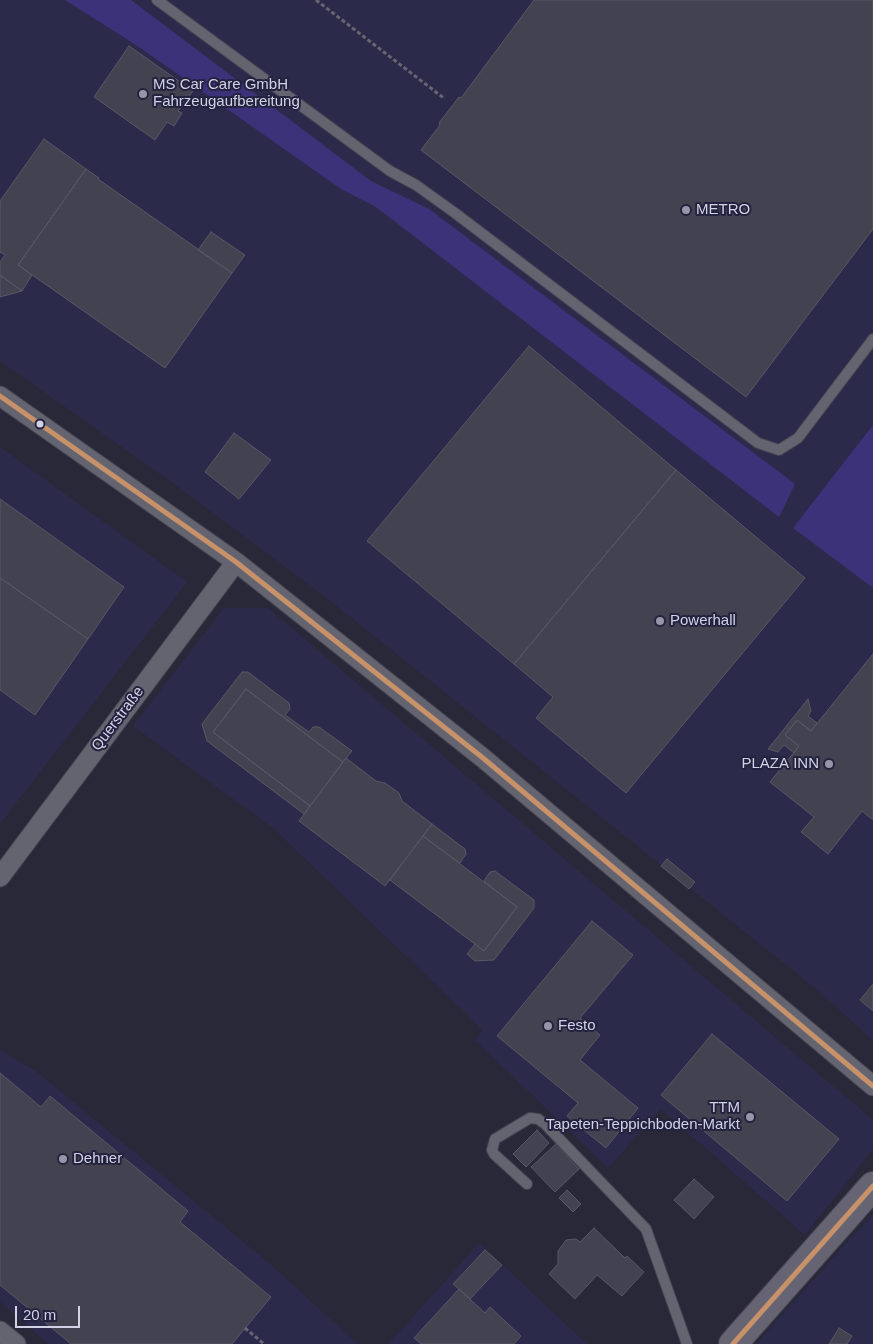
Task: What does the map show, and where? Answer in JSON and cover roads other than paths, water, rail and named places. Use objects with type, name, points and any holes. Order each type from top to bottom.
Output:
[{"type":"main road","points":[[732,1344],[873,1186]]},
{"type":"street","points":[[0,396],[236,562],[483,758],[873,1086]]},
{"type":"street","name":"Querstraße","points":[[0,877],[236,562]]},
{"type":"street","points":[[0,1331],[16,1344]]},
{"type":"lane","points":[[157,0],[383,166],[455,213],[758,443],[778,450],[798,438],[873,338]]},
{"type":"lane","points":[[527,1184],[492,1150],[495,1139],[530,1118],[538,1119],[545,1124],[646,1230],[687,1344]]},
{"type":"place","name":"MS Car Care GmbH Fahrzeugaufbereitung","points":[[143,94]]},
{"type":"place","name":"METRO","points":[[686,210]]},
{"type":"place","name":"Powerhall","points":[[660,621]]},
{"type":"place","name":"PLAZA INN","points":[[829,764]]},
{"type":"place","name":"Festo","points":[[548,1026]]},
{"type":"place","name":"TTM Tapeten-Teppichboden-Markt","points":[[750,1117]]},
{"type":"place","name":"Dehner","points":[[63,1159]]}]
